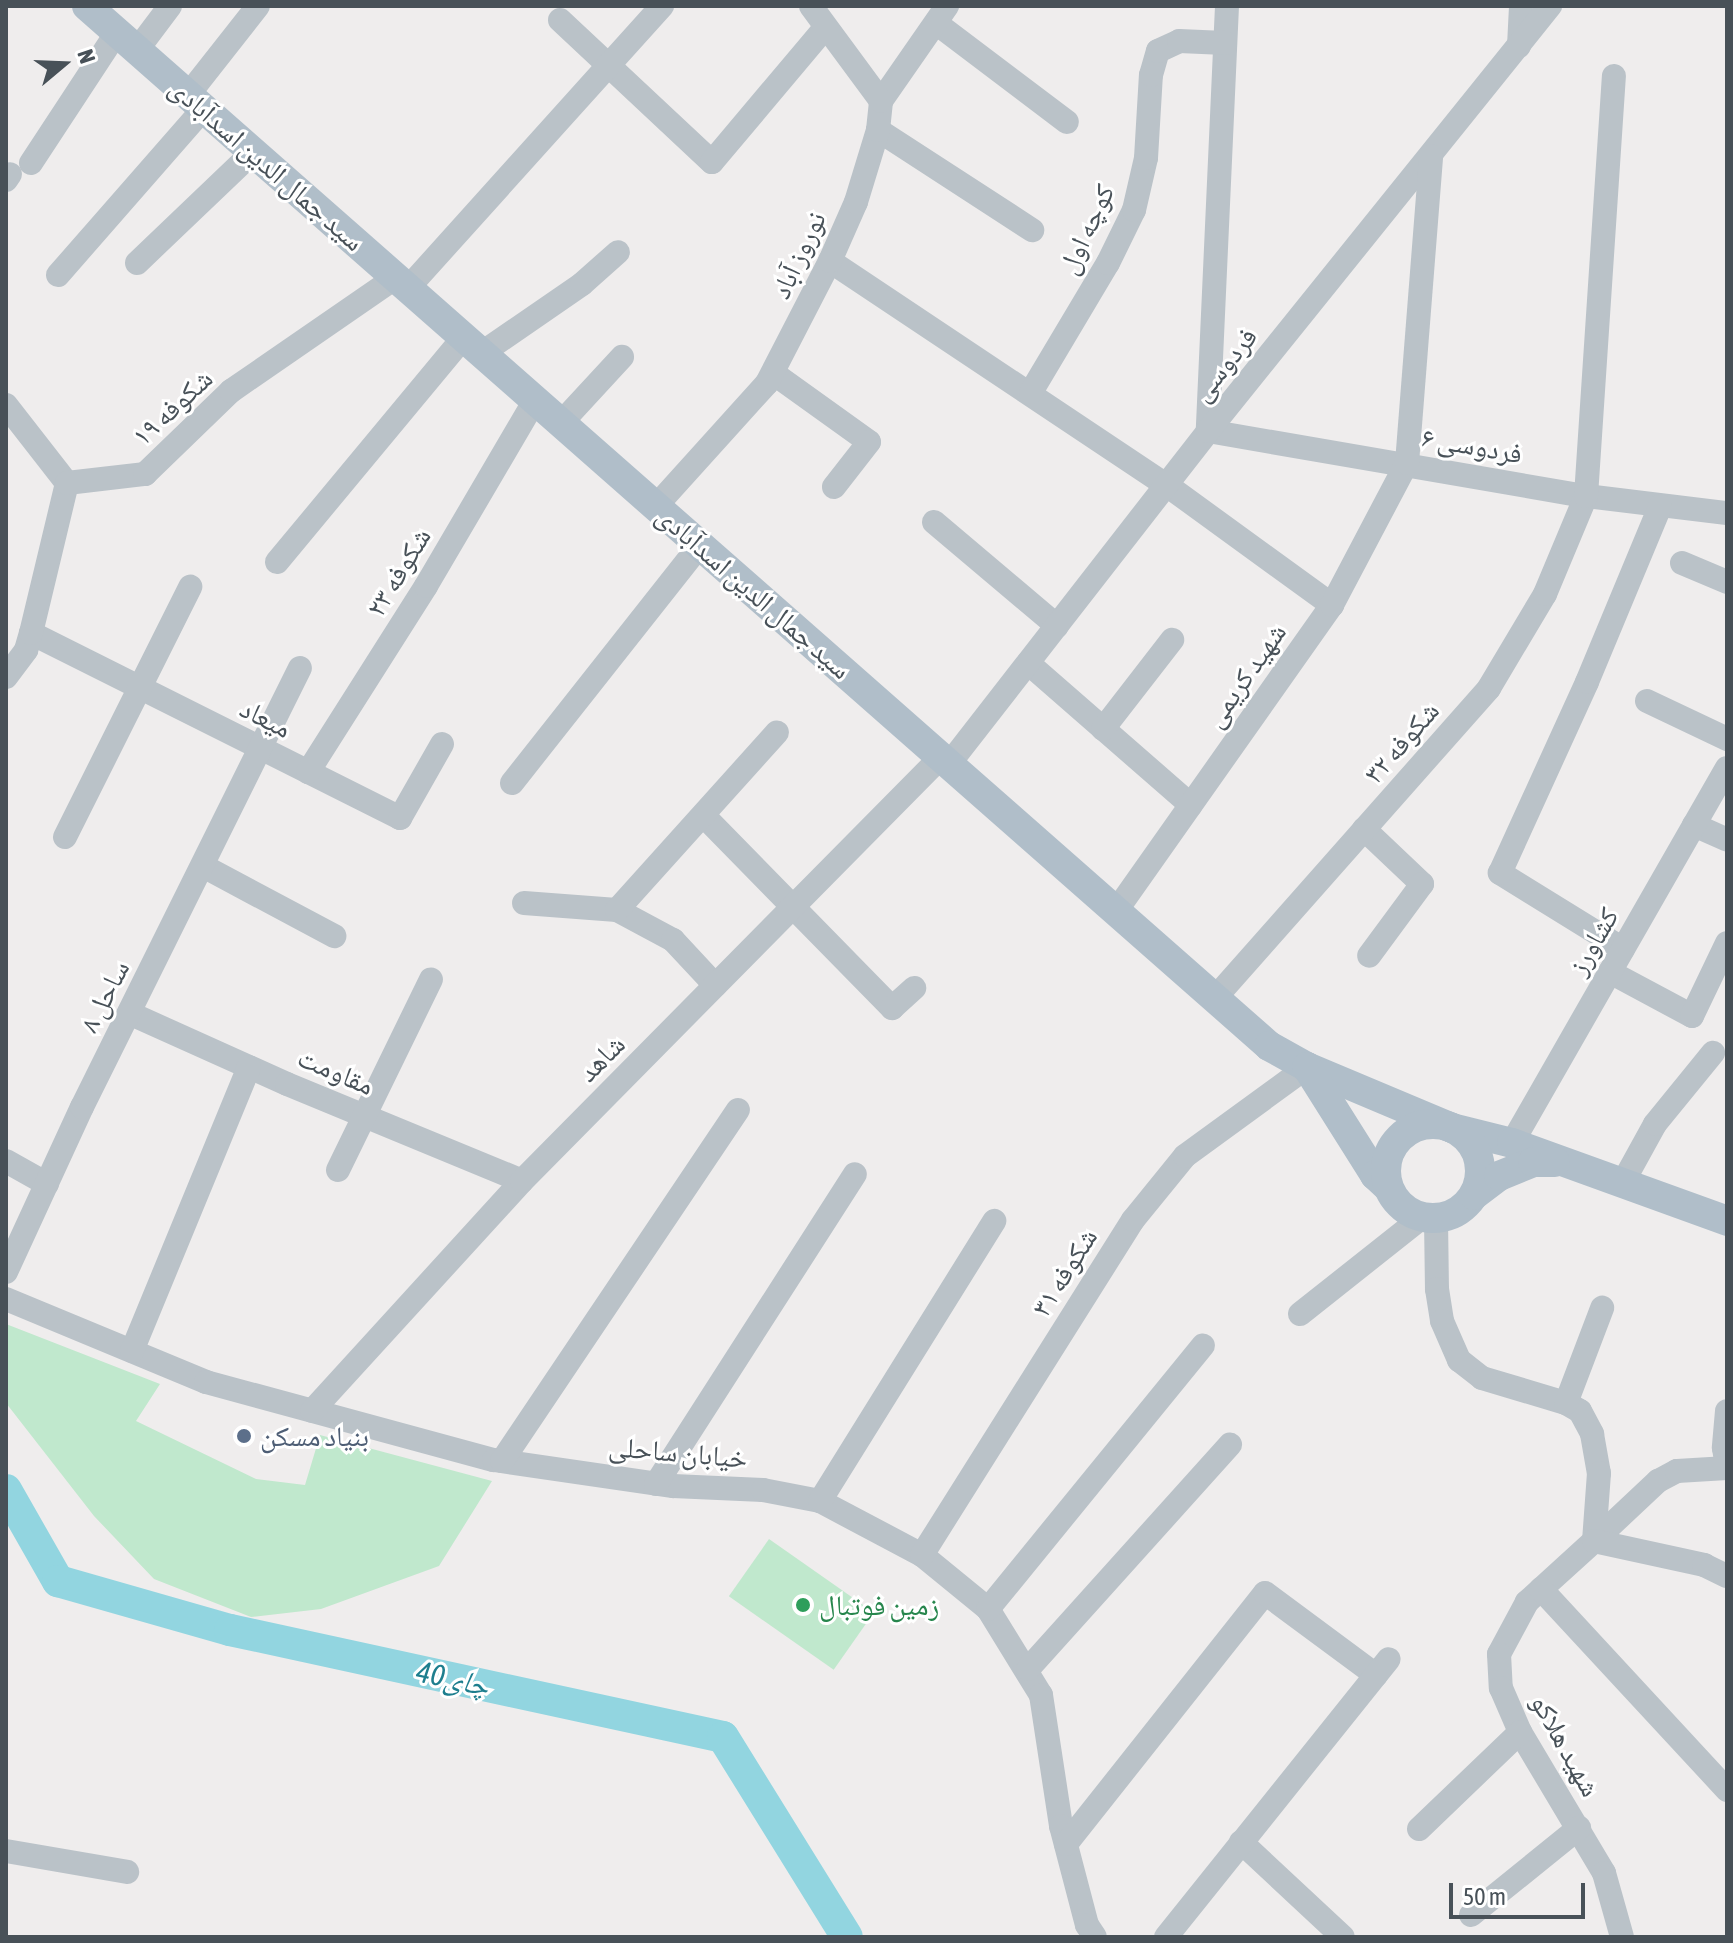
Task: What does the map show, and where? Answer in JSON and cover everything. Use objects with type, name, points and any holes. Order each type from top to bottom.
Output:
[{"type":"main road","name":"سید جمال الدین اسدآبادی","points":[[87,6],[1269,1046],[1307,1067],[1452,1128]]},
{"type":"main road","points":[[1307,1067],[1375,1175],[1406,1211],[1428,1218],[1451,1216],[1499,1176],[1533,1162],[1562,1162]]},
{"type":"main road","points":[[1388,1187],[1385,1171],[1395,1141],[1421,1125],[1452,1128],[1512,1143],[1727,1221]]},
{"type":"main road","points":[[1452,1128],[1465,1137],[1480,1164],[1474,1195]]},
{"type":"street","points":[[16,172],[127,41],[170,6]]},
{"type":"street","points":[[58,275],[196,102],[258,6]]},
{"type":"street","name":"شکوفه ۱۹","points":[[67,483],[145,474],[231,391],[402,283],[662,6]]},
{"type":"street","points":[[811,6],[881,101],[941,15],[1067,122]]},
{"type":"street","points":[[1208,431],[1227,6]]},
{"type":"street","points":[[1519,46],[1521,6]]},
{"type":"street","name":"فردوسی","points":[[945,761],[1028,663],[1208,431],[1550,6]]},
{"type":"street","points":[[560,20],[712,162],[825,28]]},
{"type":"street","name":"کوچه اول","points":[[1031,392],[1108,263],[1134,210],[1146,158],[1151,75],[1158,51],[1179,41],[1225,43]]},
{"type":"street","name":"شکوفه ۳۲","points":[[1215,998],[1489,688],[1545,594],[1586,496],[1614,76]]},
{"type":"street","name":"نوروز آباد","points":[[656,506],[773,373],[856,202],[878,130],[881,101]]},
{"type":"street","points":[[878,130],[1032,230]]},
{"type":"street","points":[[137,263],[253,152]]},
{"type":"street","points":[[1407,463],[1431,156]]},
{"type":"street","points":[[277,562],[473,345],[582,284],[618,252]]},
{"type":"street","points":[[830,261],[1031,392],[1168,486],[1332,605]]},
{"type":"street","points":[[561,423],[622,357]]},
{"type":"street","points":[[773,373],[869,442],[834,487]]},
{"type":"street","name":"شکوفه ۲۳","points":[[308,772],[426,586],[535,400]]},
{"type":"street","points":[[6,405],[67,483],[26,650],[6,677]]},
{"type":"street","name":"فردوسی ۶","points":[[1208,431],[1586,496],[1727,513]]},
{"type":"street","name":"شهید کریمی","points":[[1116,911],[1332,605],[1407,463]]},
{"type":"street","points":[[1623,949],[1500,873],[1587,682],[1660,507]]},
{"type":"street","points":[[934,522],[1057,626]]},
{"type":"street","points":[[512,783],[700,545]]},
{"type":"street","points":[[1682,563],[1727,582]]},
{"type":"street","points":[[65,837],[190,587]]},
{"type":"street","name":"میعاد","points":[[31,633],[400,818],[442,744]]},
{"type":"street","points":[[1103,729],[1172,640]]},
{"type":"street","points":[[1028,663],[1191,805]]},
{"type":"street","name":"ساحل ۸","points":[[6,1272],[129,1013],[300,668]]},
{"type":"street","points":[[1647,701],[1727,739]]},
{"type":"street","points":[[617,910],[777,732]]},
{"type":"street","name":"شاهد","points":[[312,1411],[522,1181],[794,906],[945,761]]},
{"type":"street","name":"کشاورز","points":[[1512,1143],[1727,768]]},
{"type":"street","points":[[704,816],[892,1008],[914,988]]},
{"type":"street","points":[[1694,825],[1727,840]]},
{"type":"street","points":[[1364,829],[1422,884],[1369,956]]},
{"type":"street","points":[[203,866],[334,936]]},
{"type":"street","points":[[524,903],[617,910],[673,940],[715,985]]},
{"type":"street","points":[[1610,972],[1692,1016],[1727,943]]},
{"type":"street","points":[[338,1170],[431,979]]},
{"type":"street","name":"مقاومت","points":[[129,1013],[249,1067],[522,1181]]},
{"type":"street","points":[[1622,1184],[1655,1124],[1713,1053]]},
{"type":"street","points":[[132,1351],[249,1067]]},
{"type":"street","name":"شکوفه ۳۱","points":[[922,1555],[1133,1220],[1185,1156],[1307,1067]]},
{"type":"street","points":[[502,1461],[738,1110]]},
{"type":"street","points":[[6,1161],[47,1184]]},
{"type":"street","points":[[656,1484],[855,1174]]},
{"type":"street","points":[[1300,1314],[1428,1218],[1442,1321],[1459,1360],[1492,1382],[1566,1403],[1580,1411],[1592,1434],[1599,1473],[1594,1541],[1704,1565],[1727,1576]]},
{"type":"street","points":[[820,1501],[994,1221]]},
{"type":"street","name":"خیابان ساحلی","points":[[6,1299],[206,1382],[502,1461],[656,1484],[763,1490],[820,1501],[922,1555],[988,1609],[1028,1669],[1041,1695],[1066,1844],[1087,1925],[1095,1937]]},
{"type":"street","points":[[1566,1403],[1602,1308]]},
{"type":"street","points":[[988,1609],[1203,1345]]},
{"type":"street","points":[[1727,1411],[1724,1448],[1727,1468]]},
{"type":"street","points":[[1028,1669],[1230,1445]]},
{"type":"street","name":"شهید هلاکو","points":[[1622,1937],[1604,1873],[1520,1732],[1501,1688],[1499,1654],[1527,1602],[1658,1481],[1677,1471],[1727,1468]]},
{"type":"street","points":[[1541,1589],[1727,1790]]},
{"type":"street","points":[[1066,1844],[1265,1593],[1382,1667],[1166,1937]]},
{"type":"street","points":[[1419,1829],[1520,1732]]},
{"type":"street","points":[[1471,1915],[1579,1828]]},
{"type":"street","points":[[1241,1842],[1343,1937]]},
{"type":"street","points":[[6,1851],[127,1872]]},
{"type":"green space","points":[[6,1324],[160,1384],[136,1421],[256,1479],[305,1485],[320,1435],[492,1481],[439,1566],[321,1609],[251,1617],[154,1579],[94,1516],[6,1403]]},
{"type":"green space","name":"زمین فوتبال","points":[[769,1539],[874,1612],[834,1670],[729,1596]]},
{"type":"waterway","name":"40چای","points":[[6,1490],[58,1581],[230,1630],[723,1737],[847,1937]]},
{"type":"place","name":"بنیاد مسکن","points":[[244,1436]]},
{"type":"place","name":"زمین فوتبال","points":[[803,1605]]}]
